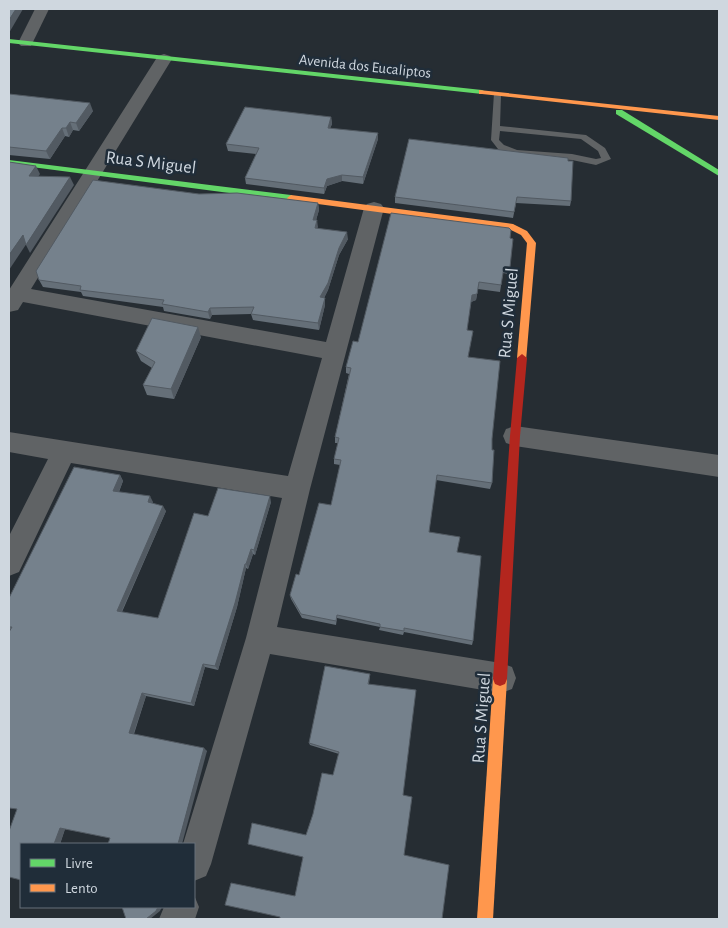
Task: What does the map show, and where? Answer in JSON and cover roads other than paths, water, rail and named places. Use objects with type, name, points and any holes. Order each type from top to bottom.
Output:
[{"type":"street","points":[[26,43],[42,9]]},
{"type":"street","name":"Avenida dos Eucaliptos","points":[[9,41],[719,118]]},
{"type":"street","points":[[164,59],[13,300],[334,352]]},
{"type":"street","points":[[611,107],[719,172]]},
{"type":"street","name":"Rua S Miguel","points":[[9,162],[512,227],[524,233],[532,243],[515,436],[485,919]]},
{"type":"street","points":[[195,861],[260,638],[297,489],[374,208]]},
{"type":"street","points":[[515,436],[719,466]]},
{"type":"street","points":[[9,442],[297,489]]},
{"type":"street","points":[[9,563],[64,452]]},
{"type":"street","points":[[260,638],[501,678]]},
{"type":"lane","points":[[495,128],[583,137],[602,150],[606,159],[596,162],[572,157],[516,153],[501,147],[495,140],[495,128],[497,95]]}]
